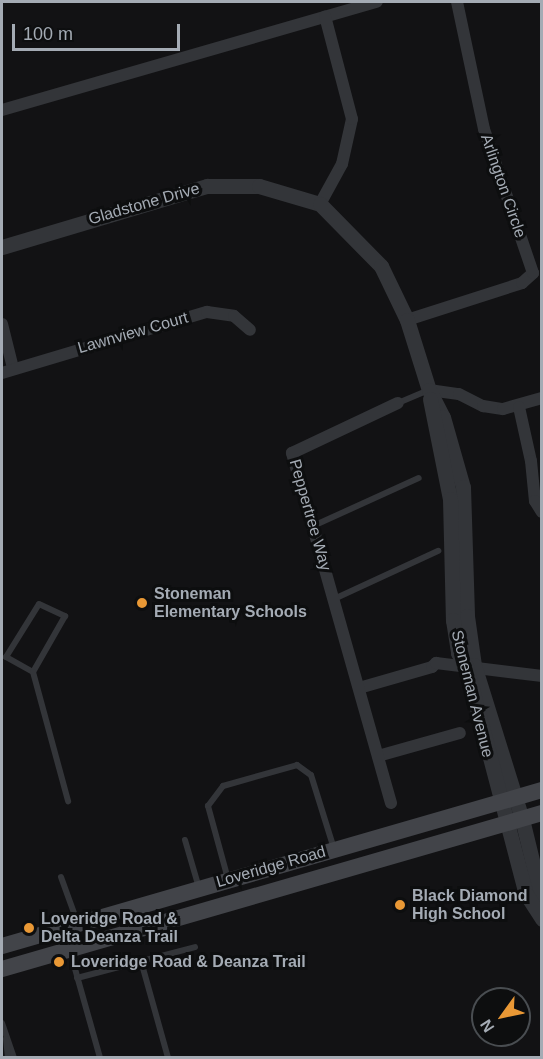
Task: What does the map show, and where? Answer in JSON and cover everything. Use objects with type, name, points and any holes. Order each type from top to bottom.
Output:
[{"type":"main road","name":"Loveridge Road","points":[[2,946],[542,790]]},
{"type":"main road","name":"Loveridge Road","points":[[2,969],[542,813]]},
{"type":"street","points":[[2,110],[376,2]]},
{"type":"street","name":"Arlington Circle","points":[[407,320],[522,283],[533,273],[484,129],[457,2]]},
{"type":"street","points":[[320,204],[342,164],[352,119],[325,16]]},
{"type":"street","name":"Gladstone Drive","points":[[2,247],[207,186],[259,186],[320,204],[381,266],[407,320]]},
{"type":"street","name":"Lawnview Court","points":[[7,371],[207,312],[234,316],[250,330]]},
{"type":"street","name":"Stoneman Avenue","points":[[407,320],[429,390],[443,417],[463,487],[467,616],[464,666],[514,821],[525,894],[542,919]]},
{"type":"street","points":[[2,324],[7,371]]},
{"type":"street","points":[[429,390],[459,394],[483,406],[519,407],[542,398]]},
{"type":"street","name":"Peppertree Way","points":[[392,803],[292,453],[398,403]]},
{"type":"street","points":[[519,407],[531,461],[535,501],[542,512]]},
{"type":"street","points":[[359,688],[432,667],[436,663],[448,662],[542,676]]},
{"type":"street","points":[[378,756],[460,732]]},
{"type":"street","name":"Stoneman Avenue","points":[[514,821],[537,857],[542,901]]},
{"type":"lane","name":"Peppertree Way","points":[[398,403],[429,390]]},
{"type":"lane","points":[[313,526],[419,478]]},
{"type":"lane","points":[[334,599],[438,551]]},
{"type":"lane","points":[[33,672],[6,657],[39,604],[64,616],[33,672],[68,801]]},
{"type":"lane","points":[[228,880],[208,806],[222,786],[297,765],[311,775],[334,849]]},
{"type":"lane","points":[[185,840],[199,888]]},
{"type":"lane","points":[[61,877],[78,925]]},
{"type":"lane","points":[[77,978],[195,946]]},
{"type":"lane","points":[[70,949],[100,1058]]},
{"type":"lane","points":[[141,961],[168,1058]]},
{"type":"lane","points":[[2,1023],[8,1058]]},
{"type":"lane","points":[[6,1039],[15,1058]]},
{"type":"place","name":"Stoneman Elementary Schools","points":[[142,603]]},
{"type":"place","name":"Black Diamond High School","points":[[400,905]]},
{"type":"place","name":"Loveridge Road & Delta Deanza Trail","points":[[29,928]]},
{"type":"place","name":"Loveridge Road & Deanza Trail","points":[[59,962]]}]
